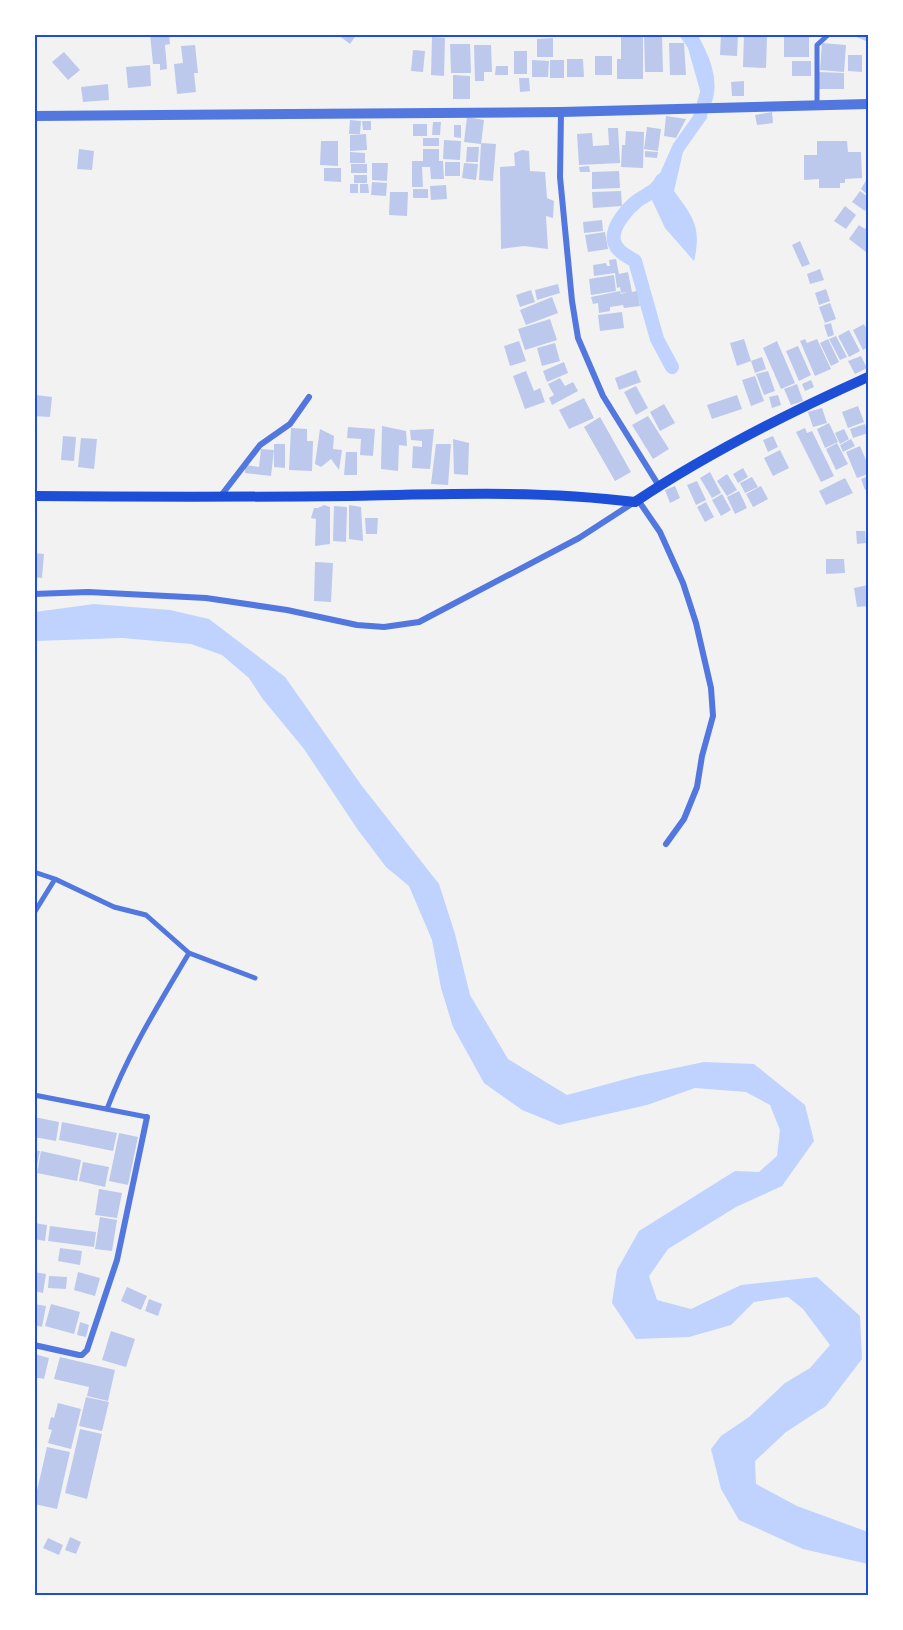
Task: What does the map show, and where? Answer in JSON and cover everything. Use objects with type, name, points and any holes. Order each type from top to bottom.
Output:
[{"type":"main road","points":[[34,496],[219,498],[531,493],[637,501],[704,459],[826,396],[868,378]]},
{"type":"street","points":[[817,104],[817,45],[829,34]]},
{"type":"street","points":[[34,116],[561,112],[868,104]]},
{"type":"street","points":[[561,112],[560,177],[572,301],[578,338],[603,396],[659,486]]},
{"type":"street","points":[[219,498],[260,445],[290,424],[309,397]]},
{"type":"street","points":[[34,594],[88,592],[206,598],[287,610],[357,625],[384,627],[419,622],[579,538],[637,501],[660,532],[683,583],[696,623],[711,688],[713,716],[702,756],[697,787],[684,819],[666,844]]},
{"type":"street","points":[[34,872],[55,879],[114,907],[146,915],[189,953],[255,978]]},
{"type":"street","points":[[34,913],[55,879]]},
{"type":"street","points":[[107,1109],[119,1077],[140,1037],[189,953]]},
{"type":"street","points":[[34,1095],[147,1117],[117,1260],[84,1354],[79,1355],[34,1345]]},
{"type":"water","points":[[679,35],[689,35],[697,50],[709,86],[707,118],[683,152],[674,191],[694,223],[697,239],[694,261],[665,228],[650,196],[673,144],[693,116],[701,94],[688,48]]},
{"type":"water","points":[[94,604],[170,610],[209,619],[285,677],[362,786],[439,884],[455,934],[470,995],[508,1059],[567,1095],[637,1076],[704,1062],[754,1064],[805,1105],[814,1141],[782,1186],[736,1207],[668,1249],[649,1276],[657,1300],[691,1309],[741,1285],[817,1277],[860,1316],[862,1359],[826,1406],[786,1432],[755,1461],[756,1484],[797,1506],[868,1532],[868,1564],[803,1549],[739,1520],[721,1489],[711,1449],[721,1436],[749,1417],[785,1383],[810,1368],[830,1345],[803,1309],[788,1297],[754,1302],[731,1325],[689,1337],[636,1339],[612,1303],[617,1270],[639,1231],[735,1171],[759,1172],[777,1156],[780,1130],[770,1105],[746,1092],[695,1088],[647,1105],[559,1125],[522,1110],[484,1083],[453,1027],[441,988],[432,940],[409,886],[386,867],[358,830],[304,749],[262,698],[249,678],[222,655],[191,644],[122,638],[35,641],[35,612]]},
{"type":"building","points":[[150,34],[169,34],[170,44],[165,45],[167,69],[160,70],[160,64],[153,64]]},
{"type":"building","points":[[337,34],[357,34],[350,44]]},
{"type":"building","points":[[618,34],[643,34],[643,79],[617,79],[617,59],[621,59],[621,37],[618,37]]},
{"type":"building","points":[[721,34],[738,34],[737,56],[720,55]]},
{"type":"building","points":[[744,34],[779,34],[779,37],[767,37],[766,68],[743,67]]},
{"type":"building","points":[[854,34],[868,34],[866,41]]},
{"type":"building","points":[[644,35],[662,35],[663,72],[645,72]]},
{"type":"building","points":[[784,35],[809,36],[809,57],[784,57]]},
{"type":"building","points":[[432,37],[445,38],[444,76],[431,75]]},
{"type":"building","points":[[553,38],[553,57],[537,57],[537,39]]},
{"type":"building","points":[[669,43],[684,43],[686,75],[670,75]]},
{"type":"building","points":[[822,43],[846,45],[844,72],[820,70]]},
{"type":"building","points":[[450,44],[470,44],[471,73],[451,73]]},
{"type":"building","points":[[195,45],[198,73],[194,73],[196,92],[177,94],[174,64],[183,63],[181,46]]},
{"type":"building","points":[[474,45],[491,45],[492,72],[484,72],[484,81],[475,81]]},
{"type":"building","points":[[413,50],[425,51],[423,72],[411,71]]},
{"type":"building","points":[[514,51],[527,51],[527,74],[514,74]]},
{"type":"building","points":[[64,52],[80,70],[68,80],[52,62]]},
{"type":"building","points":[[848,55],[862,55],[862,72],[848,71]]},
{"type":"building","points":[[595,56],[612,56],[612,75],[595,75]]},
{"type":"building","points":[[567,59],[583,59],[584,77],[567,77]]},
{"type":"building","points":[[532,60],[549,61],[548,77],[532,77]]},
{"type":"building","points":[[550,60],[564,60],[564,78],[550,78]]},
{"type":"building","points":[[792,61],[811,61],[811,76],[792,76]]},
{"type":"building","points":[[150,65],[151,86],[128,88],[126,67]]},
{"type":"building","points":[[496,66],[508,66],[508,75],[495,75]]},
{"type":"building","points":[[818,72],[844,73],[844,89],[818,89]]},
{"type":"building","points":[[453,75],[470,76],[470,99],[453,99]]},
{"type":"building","points":[[519,78],[529,78],[530,91],[520,92]]},
{"type":"building","points":[[744,81],[744,96],[732,96],[731,82]]},
{"type":"building","points":[[108,84],[109,100],[83,102],[81,87]]},
{"type":"building","points":[[772,112],[773,123],[757,125],[755,115]]},
{"type":"building","points":[[666,116],[686,119],[676,138],[664,136]]},
{"type":"building","points":[[467,117],[484,120],[481,144],[464,142]]},
{"type":"building","points":[[350,120],[361,121],[360,134],[349,134]]},
{"type":"building","points":[[362,121],[371,121],[371,130],[363,130]]},
{"type":"building","points":[[433,122],[441,122],[440,135],[432,135]]},
{"type":"building","points":[[413,124],[427,124],[427,136],[413,136]]},
{"type":"building","points":[[454,125],[461,125],[461,138],[454,137]]},
{"type":"building","points":[[647,127],[661,129],[658,151],[644,149]]},
{"type":"building","points":[[608,128],[618,128],[620,163],[579,165],[577,134],[592,133],[593,146],[609,145]]},
{"type":"building","points":[[626,131],[644,132],[643,168],[621,167],[622,145],[625,145]]},
{"type":"building","points":[[366,134],[367,150],[350,151],[350,135]]},
{"type":"building","points":[[423,138],[439,138],[439,146],[423,146]]},
{"type":"building","points":[[444,140],[461,141],[460,160],[443,159]]},
{"type":"building","points":[[321,141],[338,141],[338,166],[320,165]]},
{"type":"building","points":[[817,141],[847,141],[848,152],[861,152],[862,178],[845,179],[845,183],[840,183],[840,188],[819,188],[819,179],[804,180],[804,155],[817,155]]},
{"type":"building","points":[[481,143],[496,144],[493,181],[479,180]]},
{"type":"building","points":[[467,147],[479,147],[478,162],[466,162]]},
{"type":"building","points":[[79,149],[94,151],[92,170],[77,169]]},
{"type":"building","points":[[423,149],[439,149],[439,161],[443,161],[444,179],[431,179],[430,167],[422,167],[423,187],[412,187],[412,161],[423,161]]},
{"type":"building","points":[[522,150],[529,151],[530,171],[545,172],[547,198],[554,201],[553,218],[546,216],[548,249],[524,246],[501,249],[500,167],[515,166],[514,153]]},
{"type":"building","points":[[645,151],[658,152],[657,158],[645,157]]},
{"type":"building","points":[[350,152],[365,153],[365,163],[350,163]]},
{"type":"building","points":[[445,162],[460,162],[460,176],[445,176]]},
{"type":"building","points":[[372,163],[388,163],[387,181],[372,180]]},
{"type":"building","points":[[464,163],[478,164],[476,180],[462,178]]},
{"type":"building","points":[[351,164],[367,164],[367,173],[351,173]]},
{"type":"building","points":[[589,166],[590,172],[580,172],[579,167]]},
{"type":"building","points":[[324,168],[341,168],[341,182],[324,181]]},
{"type":"building","points":[[619,171],[620,188],[592,189],[592,172]]},
{"type":"building","points":[[354,175],[367,175],[367,183],[354,183]]},
{"type":"building","points":[[868,177],[868,195],[861,189]]},
{"type":"building","points":[[372,182],[387,183],[386,196],[371,195]]},
{"type":"building","points":[[350,184],[358,184],[358,193],[350,193]]},
{"type":"building","points":[[360,184],[368,184],[369,193],[360,193]]},
{"type":"building","points":[[446,185],[447,199],[431,200],[430,186]]},
{"type":"building","points":[[413,189],[428,189],[428,198],[413,198]]},
{"type":"building","points":[[621,191],[622,206],[593,208],[592,192]]},
{"type":"building","points":[[860,191],[868,197],[865,211],[852,202]]},
{"type":"building","points":[[390,192],[408,192],[407,216],[389,215]]},
{"type":"building","points":[[845,206],[856,215],[846,229],[834,221]]},
{"type":"building","points":[[602,220],[603,231],[584,233],[583,222]]},
{"type":"building","points":[[868,224],[866,252],[849,239],[859,225],[865,229]]},
{"type":"building","points":[[605,232],[608,249],[588,252],[585,235]]},
{"type":"building","points":[[800,241],[810,264],[802,267],[792,245]]},
{"type":"building","points":[[616,259],[619,274],[628,272],[632,292],[637,291],[640,306],[610,307],[610,311],[599,313],[598,303],[593,304],[591,297],[620,291],[621,294],[628,292],[621,293],[620,287],[617,288],[615,273],[594,276],[593,265],[606,263],[610,266],[609,260]]},
{"type":"building","points":[[820,269],[824,280],[810,284],[807,274]]},
{"type":"building","points":[[614,275],[616,291],[591,295],[589,279]]},
{"type":"building","points":[[558,284],[560,293],[537,300],[535,290]]},
{"type":"building","points":[[826,289],[830,301],[819,305],[815,293]]},
{"type":"building","points":[[531,290],[535,302],[520,307],[516,295]]},
{"type":"building","points":[[552,297],[558,313],[526,325],[520,310]]},
{"type":"building","points":[[830,303],[836,319],[825,323],[819,307]]},
{"type":"building","points":[[622,312],[624,328],[600,331],[598,315]]},
{"type":"building","points":[[550,319],[557,340],[525,350],[518,329]]},
{"type":"building","points":[[831,323],[834,335],[828,337],[824,325]]},
{"type":"building","points":[[864,324],[868,332],[868,347],[863,350],[853,330]]},
{"type":"building","points":[[849,330],[860,351],[849,357],[838,336]]},
{"type":"building","points":[[836,336],[847,357],[840,360],[829,339]]},
{"type":"building","points":[[744,339],[751,361],[737,366],[730,343]]},
{"type":"building","points":[[805,339],[807,343],[817,339],[831,369],[815,376],[800,341]]},
{"type":"building","points":[[828,339],[839,362],[831,366],[820,343]]},
{"type":"building","points":[[519,341],[526,361],[510,366],[504,346]]},
{"type":"building","points":[[777,341],[795,383],[781,389],[763,348]]},
{"type":"building","points":[[555,343],[560,361],[542,366],[537,348]]},
{"type":"building","points":[[798,346],[811,375],[799,381],[786,351]]},
{"type":"building","points":[[861,356],[867,368],[855,374],[848,361]]},
{"type":"building","points":[[762,357],[766,369],[755,373],[751,361]]},
{"type":"building","points":[[564,362],[568,373],[547,382],[543,371]]},
{"type":"building","points":[[636,370],[641,382],[619,390],[615,378]]},
{"type":"building","points":[[526,371],[534,391],[540,388],[545,402],[525,409],[513,376]]},
{"type":"building","points":[[768,371],[775,391],[764,395],[756,374]]},
{"type":"building","points":[[755,376],[764,401],[751,406],[742,380]]},
{"type":"building","points":[[560,378],[565,386],[573,382],[578,391],[552,405],[549,398],[554,395],[548,384]]},
{"type":"building","points":[[811,380],[814,387],[805,391],[802,384]]},
{"type":"building","points":[[797,384],[803,401],[791,405],[784,389]]},
{"type":"building","points":[[636,386],[648,408],[636,415],[624,392]]},
{"type":"building","points":[[36,395],[52,397],[50,417],[34,416]]},
{"type":"building","points":[[737,395],[742,409],[712,419],[707,405]]},
{"type":"building","points":[[778,395],[781,405],[772,408],[769,397]]},
{"type":"building","points":[[584,398],[594,418],[569,429],[559,410]]},
{"type":"building","points":[[664,404],[675,423],[660,431],[650,412]]},
{"type":"building","points":[[858,406],[864,422],[848,428],[842,412]]},
{"type":"building","points":[[822,408],[827,423],[813,427],[808,412]]},
{"type":"building","points":[[648,416],[669,449],[653,459],[632,425]]},
{"type":"building","points":[[600,417],[631,472],[615,481],[584,427]]},
{"type":"building","points":[[829,423],[838,442],[825,448],[817,429]]},
{"type":"building","points":[[865,424],[868,433],[853,438],[850,429]]},
{"type":"building","points":[[382,426],[406,431],[407,446],[399,445],[398,471],[381,469]]},
{"type":"building","points":[[348,427],[375,429],[373,456],[360,455],[361,439],[347,438]]},
{"type":"building","points":[[291,428],[307,429],[307,441],[313,441],[312,471],[289,470]]},
{"type":"building","points":[[805,428],[807,433],[812,431],[834,476],[821,482],[796,432]]},
{"type":"building","points":[[320,429],[334,436],[333,449],[342,450],[339,470],[331,459],[321,467],[315,464]]},
{"type":"building","points":[[434,429],[430,469],[412,468],[413,446],[422,447],[422,441],[411,440],[410,430]]},
{"type":"building","points":[[844,429],[849,439],[840,444],[835,433]]},
{"type":"building","points":[[63,436],[76,437],[74,461],[61,460]]},
{"type":"building","points":[[773,436],[778,447],[768,452],[763,440]]},
{"type":"building","points":[[81,438],[97,439],[94,469],[78,467]]},
{"type":"building","points":[[453,439],[469,443],[468,475],[454,474]]},
{"type":"building","points":[[851,439],[855,446],[843,452],[840,445]]},
{"type":"building","points":[[837,443],[848,464],[836,470],[826,449]]},
{"type":"building","points":[[274,444],[285,444],[285,468],[274,467]]},
{"type":"building","points":[[436,444],[451,444],[448,485],[431,484]]},
{"type":"building","points":[[860,446],[868,465],[868,474],[857,478],[846,452]]},
{"type":"building","points":[[261,449],[274,450],[271,476],[245,473],[245,465],[259,467]]},
{"type":"building","points":[[780,450],[789,468],[773,476],[764,458]]},
{"type":"building","points":[[346,452],[357,452],[357,475],[344,475]]},
{"type":"building","points":[[743,468],[748,477],[738,483],[733,474]]},
{"type":"building","points":[[710,472],[721,493],[712,498],[700,478]]},
{"type":"building","points":[[727,474],[737,490],[727,496],[717,481]]},
{"type":"building","points":[[868,476],[868,489],[865,490],[861,479]]},
{"type":"building","points":[[752,477],[758,487],[745,493],[740,483]]},
{"type":"building","points":[[845,478],[853,493],[826,505],[819,491]]},
{"type":"building","points":[[697,481],[706,500],[696,505],[687,485]]},
{"type":"building","points":[[675,486],[680,498],[670,503],[665,490]]},
{"type":"building","points":[[761,486],[768,499],[753,507],[746,494]]},
{"type":"building","points":[[739,491],[747,508],[735,514],[727,497]]},
{"type":"building","points":[[722,494],[731,510],[721,516],[712,500]]},
{"type":"building","points":[[706,502],[714,517],[705,522],[697,507]]},
{"type":"building","points":[[324,505],[330,507],[330,544],[315,546],[316,519],[311,518],[314,508]]},
{"type":"building","points":[[349,505],[361,507],[363,541],[349,539]]},
{"type":"building","points":[[334,506],[347,507],[346,542],[333,541]]},
{"type":"building","points":[[365,518],[378,518],[377,534],[366,534]]},
{"type":"building","points":[[856,531],[865,531],[866,543],[857,544]]},
{"type":"building","points":[[34,553],[44,554],[42,578],[34,577]]},
{"type":"building","points":[[826,559],[844,559],[845,573],[826,574]]},
{"type":"building","points":[[315,562],[333,563],[331,602],[314,601]]},
{"type":"building","points":[[868,585],[868,606],[857,607],[854,588]]},
{"type":"building","points":[[34,1117],[59,1122],[56,1141],[34,1137]]},
{"type":"building","points":[[62,1122],[117,1133],[113,1151],[59,1140]]},
{"type":"building","points":[[119,1133],[138,1137],[128,1185],[109,1181]]},
{"type":"building","points":[[34,1150],[40,1151],[36,1171],[34,1171]]},
{"type":"building","points":[[41,1151],[81,1160],[77,1181],[37,1173]]},
{"type":"building","points":[[83,1162],[109,1167],[105,1187],[79,1181]]},
{"type":"building","points":[[99,1189],[122,1193],[117,1218],[95,1215]]},
{"type":"building","points":[[100,1217],[117,1220],[112,1251],[95,1249]]},
{"type":"building","points":[[34,1223],[47,1225],[45,1241],[34,1239]]},
{"type":"building","points":[[50,1226],[96,1232],[94,1247],[48,1241]]},
{"type":"building","points":[[60,1248],[82,1251],[80,1265],[58,1261]]},
{"type":"building","points":[[34,1272],[46,1274],[43,1293],[34,1291]]},
{"type":"building","points":[[78,1272],[100,1278],[95,1296],[74,1290]]},
{"type":"building","points":[[49,1276],[67,1277],[66,1289],[48,1288]]},
{"type":"building","points":[[127,1287],[147,1296],[141,1310],[121,1301]]},
{"type":"building","points":[[149,1299],[162,1304],[158,1316],[145,1311]]},
{"type":"building","points":[[34,1304],[46,1306],[42,1327],[34,1325]]},
{"type":"building","points":[[51,1304],[80,1312],[74,1334],[45,1326]]},
{"type":"building","points":[[80,1322],[89,1325],[86,1337],[77,1335]]},
{"type":"building","points":[[111,1331],[135,1339],[126,1367],[102,1360]]},
{"type":"building","points":[[34,1354],[49,1358],[44,1379],[34,1377]]},
{"type":"building","points":[[60,1357],[115,1370],[108,1401],[87,1396],[89,1387],[54,1379]]},
{"type":"building","points":[[86,1397],[109,1402],[102,1431],[79,1426]]},
{"type":"building","points":[[58,1403],[81,1409],[71,1449],[48,1443],[52,1430],[48,1429],[51,1417],[54,1418]]},
{"type":"building","points":[[80,1429],[102,1434],[87,1499],[65,1493]]},
{"type":"building","points":[[47,1447],[70,1452],[57,1509],[34,1504]]},
{"type":"building","points":[[70,1537],[81,1542],[76,1554],[65,1550]]},
{"type":"building","points":[[48,1538],[63,1545],[59,1555],[43,1548]]},
{"type":"waterway","points":[[689,34],[702,59],[707,77],[707,95],[704,103]]},
{"type":"waterway","points":[[662,180],[655,190],[637,201],[625,213],[617,224],[614,241],[619,250],[635,261],[657,339],[672,367]]}]
